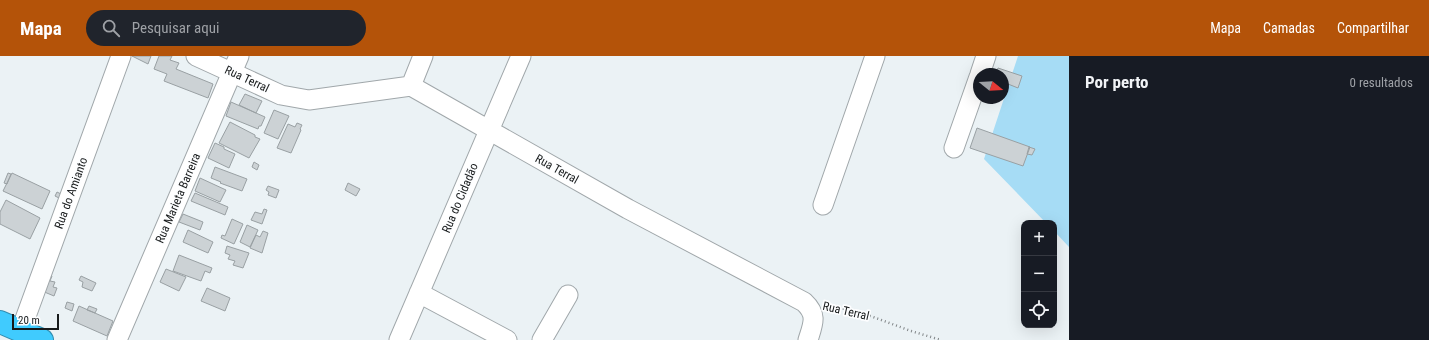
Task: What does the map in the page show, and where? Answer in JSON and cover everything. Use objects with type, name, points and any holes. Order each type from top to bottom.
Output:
[{"type":"highway","points":[[0,322],[42,340]]},
{"type":"street","name":"Rua do Amianto","points":[[21,330],[121,56]]},
{"type":"street","name":"Rua Terral","points":[[196,56],[235,64],[281,95],[309,100],[411,86],[628,209],[804,302]]},
{"type":"street","points":[[411,86],[423,56]]},
{"type":"street","name":"Rua do Cidadão","points":[[399,340],[521,56]]},
{"type":"street","points":[[823,205],[875,56]]},
{"type":"street","points":[[982,68],[986,56]]},
{"type":"street","name":"Rua Marieta Barreira","points":[[117,340],[235,64]]},
{"type":"street","points":[[954,148],[973,93]]},
{"type":"street","points":[[419,294],[507,340]]},
{"type":"street","points":[[542,340],[568,295]]},
{"type":"street","points":[[804,302],[810,308],[814,321],[808,340]]},
{"type":"path","name":"Rua Terral","points":[[804,302],[857,311],[911,331],[941,340]]},
{"type":"shaded area","points":[[1018,56],[1069,56],[1069,247],[1057,234],[1057,220],[1043,220],[984,159],[1002,104],[1009,104],[1009,83]]},
{"type":"building","points":[[132,56],[151,56],[148,64]]},
{"type":"building","points":[[159,56],[172,56],[170,60],[179,63],[176,69],[213,84],[208,98],[164,81],[167,74],[154,69]]},
{"type":"building","points":[[1009,72],[1022,76],[1018,88],[1009,84]]},
{"type":"building","points":[[245,94],[262,101],[256,113],[239,105]]},
{"type":"building","points":[[231,102],[265,117],[261,126],[259,126],[258,129],[226,116]]},
{"type":"building","points":[[274,110],[289,116],[278,139],[264,133]]},
{"type":"building","points":[[230,122],[260,139],[249,158],[219,143]]},
{"type":"building","points":[[297,123],[302,125],[301,130],[291,153],[277,148],[288,124],[295,127]]},
{"type":"building","points":[[977,128],[1030,147],[1023,166],[970,148]]},
{"type":"building","points":[[215,143],[235,154],[229,168],[208,158]]},
{"type":"building","points":[[1029,147],[1035,149],[1032,155],[1027,154]]},
{"type":"building","points":[[254,162],[259,165],[257,170],[252,167]]},
{"type":"building","points":[[215,167],[247,179],[242,191],[211,178]]},
{"type":"building","points":[[8,173],[11,174],[7,184],[4,183]]},
{"type":"building","points":[[12,173],[50,191],[42,209],[3,191]]},
{"type":"building","points":[[200,178],[226,190],[220,202],[195,191]]},
{"type":"building","points":[[348,183],[360,189],[356,196],[345,190]]},
{"type":"building","points":[[268,186],[279,190],[276,198],[268,195],[269,192],[266,190]]},
{"type":"building","points":[[57,192],[61,194],[59,198],[55,196]]},
{"type":"building","points":[[195,193],[228,207],[225,215],[191,201]]},
{"type":"building","points":[[6,200],[40,218],[30,239],[0,224],[0,212]]},
{"type":"building","points":[[264,209],[267,210],[262,224],[251,220],[255,212],[262,214]]},
{"type":"building","points":[[183,214],[203,222],[200,230],[179,222]]},
{"type":"building","points":[[232,219],[243,224],[234,244],[221,238],[222,235],[225,236]]},
{"type":"building","points":[[247,225],[258,230],[250,247],[240,242]]},
{"type":"building","points":[[188,230],[213,242],[208,253],[183,242]]},
{"type":"building","points":[[263,231],[268,233],[262,253],[250,248],[256,235],[260,237]]},
{"type":"building","points":[[227,246],[249,253],[243,268],[233,265],[235,261],[228,259],[230,255],[225,253]]},
{"type":"building","points":[[179,255],[212,268],[210,273],[205,271],[201,281],[173,271]]},
{"type":"building","points":[[166,269],[186,277],[179,291],[160,282]]},
{"type":"building","points":[[49,275],[52,276],[50,281],[55,282],[53,287],[57,288],[54,296],[42,291]]},
{"type":"building","points":[[81,276],[96,283],[92,291],[82,287],[83,282],[79,280]]},
{"type":"building","points":[[207,288],[230,298],[225,311],[201,301]]},
{"type":"building","points":[[67,302],[74,304],[72,311],[65,308]]},
{"type":"building","points":[[79,306],[113,321],[107,336],[73,321]]},
{"type":"building","points":[[89,306],[97,309],[95,313],[87,310]]}]
